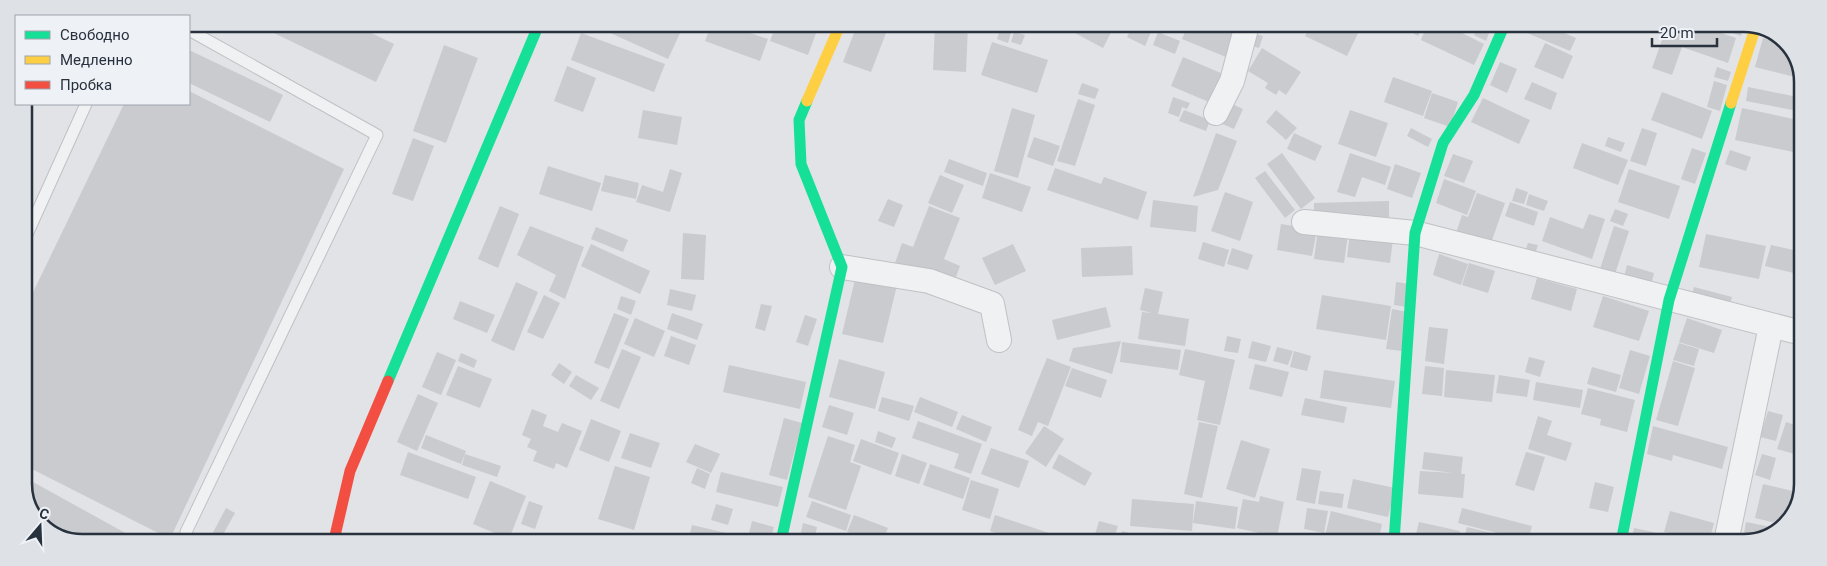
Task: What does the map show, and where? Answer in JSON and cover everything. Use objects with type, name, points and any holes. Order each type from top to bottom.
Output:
[{"type":"street","points":[[335,534],[350,471],[535,33]]},
{"type":"street","points":[[783,534],[842,267],[801,164],[799,120],[837,33]]},
{"type":"street","points":[[1216,113],[1232,81],[1245,33]]},
{"type":"street","points":[[1395,534],[1415,233],[1443,143],[1474,95],[1501,33]]},
{"type":"street","points":[[1623,534],[1669,300],[1754,33]]},
{"type":"street","points":[[1304,222],[1415,233],[1794,331]]},
{"type":"street","points":[[842,267],[929,281],[992,304],[999,340]]},
{"type":"street","points":[[1728,534],[1771,326]]},
{"type":"lane","points":[[187,534],[186,532],[377,135],[194,33]]},
{"type":"lane","points":[[33,221],[86,105]]},
{"type":"building","points":[[274,33],[371,33],[394,44],[376,82]]},
{"type":"building","points":[[581,33],[665,64],[654,92],[571,60]]},
{"type":"building","points":[[610,33],[680,33],[668,59]]},
{"type":"building","points":[[708,33],[750,33],[768,39],[760,61],[705,41]]},
{"type":"building","points":[[773,33],[816,33],[808,55],[770,41]]},
{"type":"building","points":[[854,33],[886,33],[871,72],[843,62]]},
{"type":"building","points":[[935,33],[968,33],[966,72],[933,70]]},
{"type":"building","points":[[999,33],[1011,33],[1008,43],[997,39]]},
{"type":"building","points":[[1014,33],[1025,35],[1021,45],[1011,42]]},
{"type":"building","points":[[1075,33],[1111,33],[1103,48]]},
{"type":"building","points":[[1129,33],[1151,33],[1145,46],[1127,37]]},
{"type":"building","points":[[1158,33],[1180,41],[1175,54],[1153,45]]},
{"type":"building","points":[[1185,33],[1241,33],[1231,59],[1182,39]]},
{"type":"building","points":[[1252,33],[1263,36],[1259,48],[1248,45]]},
{"type":"building","points":[[1306,33],[1358,33],[1347,56],[1305,36]]},
{"type":"building","points":[[1424,33],[1462,33],[1484,44],[1474,65],[1421,40]]},
{"type":"building","points":[[1475,33],[1489,33],[1486,41],[1474,35]]},
{"type":"building","points":[[1527,33],[1564,33],[1576,38],[1570,51]]},
{"type":"building","points":[[1664,33],[1721,33],[1736,38],[1728,63],[1682,47],[1672,75],[1652,68]]},
{"type":"building","points":[[1763,38],[1772,41],[1784,52],[1791,63],[1794,77],[1755,67]]},
{"type":"building","points":[[992,42],[1048,60],[1037,93],[981,75]]},
{"type":"building","points":[[1545,43],[1573,56],[1563,79],[1534,67]]},
{"type":"building","points":[[444,45],[478,58],[446,143],[413,131]]},
{"type":"building","points":[[1262,48],[1301,72],[1286,95],[1279,90],[1276,95],[1265,88],[1268,83],[1248,71]]},
{"type":"building","points":[[190,50],[283,95],[270,122],[190,83]]},
{"type":"building","points":[[1183,57],[1228,76],[1216,105],[1171,86]]},
{"type":"building","points":[[1500,62],[1517,69],[1507,93],[1490,85]]},
{"type":"building","points":[[567,66],[596,78],[583,112],[554,101]]},
{"type":"building","points":[[1717,67],[1731,72],[1728,81],[1714,77]]},
{"type":"building","points":[[1393,77],[1432,91],[1423,116],[1384,102]]},
{"type":"building","points":[[1714,81],[1727,85],[1720,111],[1707,107]]},
{"type":"building","points":[[1532,82],[1557,93],[1551,110],[1524,99]]},
{"type":"building","points":[[1082,83],[1099,89],[1095,99],[1078,94]]},
{"type":"building","points":[[1748,87],[1794,96],[1794,110],[1746,101]]},
{"type":"building","points":[[190,92],[344,169],[172,534],[160,534],[33,470],[33,292],[124,105],[190,105]]},
{"type":"building","points":[[1662,92],[1712,111],[1702,139],[1651,120]]},
{"type":"building","points":[[1432,93],[1458,102],[1450,127],[1424,118]]},
{"type":"building","points":[[1173,97],[1190,103],[1187,109],[1182,107],[1179,117],[1168,113]]},
{"type":"building","points":[[1483,98],[1530,120],[1519,144],[1471,122]]},
{"type":"building","points":[[1078,99],[1095,105],[1075,166],[1057,161]]},
{"type":"building","points":[[1230,103],[1243,109],[1234,129],[1220,123]]},
{"type":"building","points":[[1012,108],[1035,115],[1018,178],[994,171]]},
{"type":"building","points":[[1742,108],[1794,119],[1794,152],[1735,140]]},
{"type":"building","points":[[643,110],[682,117],[677,145],[638,138]]},
{"type":"building","points":[[1184,110],[1210,120],[1206,131],[1179,121]]},
{"type":"building","points":[[1276,110],[1297,128],[1286,140],[1266,122]]},
{"type":"building","points":[[1350,110],[1388,123],[1376,157],[1338,144]]},
{"type":"building","points":[[1411,128],[1432,139],[1428,147],[1407,136]]},
{"type":"building","points":[[1642,128],[1657,133],[1646,166],[1630,161]]},
{"type":"building","points":[[1216,133],[1237,141],[1218,190],[1193,197]]},
{"type":"building","points":[[1294,133],[1322,146],[1315,161],[1287,149]]},
{"type":"building","points":[[1034,137],[1060,146],[1053,166],[1027,157]]},
{"type":"building","points":[[1608,137],[1625,143],[1621,152],[1605,146]]},
{"type":"building","points":[[413,138],[434,146],[413,201],[392,194]]},
{"type":"building","points":[[1582,143],[1628,160],[1618,185],[1573,168]]},
{"type":"building","points":[[1692,148],[1706,153],[1695,184],[1681,179]]},
{"type":"building","points":[[1730,150],[1751,157],[1746,171],[1725,164]]},
{"type":"building","points":[[1282,153],[1315,198],[1301,209],[1267,164]]},
{"type":"building","points":[[1350,153],[1391,167],[1385,185],[1362,177],[1355,197],[1337,192]]},
{"type":"building","points":[[1453,154],[1473,161],[1464,183],[1444,176]]},
{"type":"building","points":[[949,159],[987,173],[983,186],[944,172]]},
{"type":"building","points":[[1395,164],[1421,173],[1412,198],[1387,189]]},
{"type":"building","points":[[548,166],[601,183],[592,211],[539,194]]},
{"type":"building","points":[[1055,168],[1101,184],[1104,177],[1147,192],[1138,220],[1047,190]]},
{"type":"building","points":[[670,169],[682,173],[670,212],[636,202],[642,185],[663,192]]},
{"type":"building","points":[[1629,169],[1680,186],[1669,219],[1618,202]]},
{"type":"building","points":[[1265,171],[1295,210],[1285,218],[1255,178]]},
{"type":"building","points":[[990,173],[1031,187],[1022,212],[982,198]]},
{"type":"building","points":[[605,175],[639,183],[636,199],[601,191]]},
{"type":"building","points":[[940,175],[964,185],[952,213],[928,203]]},
{"type":"building","points":[[1444,179],[1476,191],[1467,215],[1436,203]]},
{"type":"building","points":[[1516,188],[1528,192],[1524,204],[1512,201]]},
{"type":"building","points":[[1225,192],[1253,202],[1240,241],[1211,231]]},
{"type":"building","points":[[1477,193],[1505,203],[1490,246],[1456,233],[1462,215],[1468,217]]},
{"type":"building","points":[[1529,194],[1548,201],[1544,211],[1526,205]]},
{"type":"building","points":[[888,199],[903,205],[894,227],[878,221]]},
{"type":"building","points":[[1153,200],[1198,206],[1196,232],[1150,227]]},
{"type":"building","points":[[1389,201],[1389,217],[1314,218],[1314,203]]},
{"type":"building","points":[[1510,202],[1538,212],[1534,226],[1505,216]]},
{"type":"building","points":[[500,206],[519,214],[498,268],[478,259]]},
{"type":"building","points":[[929,206],[960,218],[944,259],[960,266],[953,285],[895,263],[902,243],[913,247]]},
{"type":"building","points":[[1615,209],[1628,214],[1623,226],[1610,221]]},
{"type":"building","points":[[1589,214],[1605,219],[1592,259],[1542,241],[1550,217],[1583,229]]},
{"type":"building","points":[[1281,224],[1317,230],[1312,256],[1277,250]]},
{"type":"building","points":[[530,226],[584,247],[565,299],[549,291],[556,275],[517,255]]},
{"type":"building","points":[[1614,226],[1629,231],[1615,274],[1600,269]]},
{"type":"building","points":[[596,227],[628,240],[623,252],[591,239]]},
{"type":"building","points":[[1318,230],[1348,234],[1344,263],[1314,259]]},
{"type":"building","points":[[683,233],[706,235],[704,280],[681,279]]},
{"type":"building","points":[[1350,233],[1393,239],[1390,263],[1347,257]]},
{"type":"building","points":[[1706,234],[1766,246],[1759,279],[1699,267]]},
{"type":"building","points":[[1203,242],[1229,250],[1224,267],[1198,259]]},
{"type":"building","points":[[1528,243],[1538,245],[1535,254],[1525,251]]},
{"type":"building","points":[[591,244],[650,271],[640,294],[581,266]]},
{"type":"building","points":[[1013,244],[1026,271],[995,285],[982,258]]},
{"type":"building","points":[[1771,245],[1794,250],[1794,273],[1765,266]]},
{"type":"building","points":[[1132,246],[1133,275],[1082,277],[1081,248]]},
{"type":"building","points":[[1232,248],[1253,255],[1248,270],[1227,264]]},
{"type":"building","points":[[1439,254],[1468,264],[1461,285],[1433,275]]},
{"type":"building","points":[[1469,263],[1495,271],[1488,293],[1462,285]]},
{"type":"building","points":[[1627,265],[1654,273],[1650,289],[1623,281]]},
{"type":"building","points":[[857,271],[898,281],[883,343],[842,334]]},
{"type":"building","points":[[1537,278],[1577,289],[1571,311],[1531,299]]},
{"type":"building","points":[[516,282],[538,292],[514,351],[491,341]]},
{"type":"building","points":[[1396,282],[1410,284],[1407,307],[1394,305]]},
{"type":"building","points":[[1694,287],[1732,297],[1728,311],[1690,301]]},
{"type":"building","points":[[1145,288],[1163,292],[1158,314],[1189,319],[1185,346],[1138,339],[1142,312],[1152,313],[1140,310]]},
{"type":"building","points":[[670,289],[696,295],[692,311],[667,305]]},
{"type":"building","points":[[544,295],[560,303],[543,339],[527,332]]},
{"type":"building","points":[[1322,295],[1391,306],[1386,340],[1316,329]]},
{"type":"building","points":[[621,296],[636,301],[631,315],[617,309]]},
{"type":"building","points":[[1603,296],[1649,311],[1639,341],[1593,327]]},
{"type":"building","points":[[460,301],[495,315],[487,333],[453,319]]},
{"type":"building","points":[[761,304],[772,306],[765,331],[755,328]]},
{"type":"building","points":[[1106,307],[1111,327],[1057,340],[1052,320]]},
{"type":"building","points":[[1392,309],[1408,312],[1402,351],[1386,349]]},
{"type":"building","points":[[614,313],[629,319],[609,369],[594,363]]},
{"type":"building","points":[[672,313],[703,324],[697,340],[667,329]]},
{"type":"building","points":[[805,315],[817,319],[808,346],[796,342]]},
{"type":"building","points":[[635,318],[665,331],[654,357],[624,344]]},
{"type":"building","points":[[1687,318],[1722,330],[1714,353],[1679,342]]},
{"type":"building","points":[[1429,327],[1448,329],[1444,364],[1425,361]]},
{"type":"building","points":[[671,336],[696,345],[689,365],[664,356]]},
{"type":"building","points":[[1227,336],[1241,339],[1238,353],[1224,351]]},
{"type":"building","points":[[1121,341],[1112,374],[1069,361],[1073,348]]},
{"type":"building","points":[[1252,341],[1271,346],[1266,362],[1248,358]]},
{"type":"building","points":[[1122,342],[1181,350],[1178,370],[1120,362]]},
{"type":"building","points":[[1679,343],[1699,349],[1694,366],[1673,360]]},
{"type":"building","points":[[1277,347],[1293,351],[1288,365],[1273,361]]},
{"type":"building","points":[[622,349],[641,357],[619,409],[600,401]]},
{"type":"building","points":[[1185,349],[1235,360],[1220,425],[1197,420],[1205,381],[1179,375]]},
{"type":"building","points":[[1630,350],[1650,356],[1639,394],[1619,388]]},
{"type":"building","points":[[1294,351],[1311,356],[1307,371],[1290,367]]},
{"type":"building","points":[[437,352],[456,360],[441,395],[422,387]]},
{"type":"building","points":[[461,353],[477,360],[474,368],[458,361]]},
{"type":"building","points":[[1529,357],[1545,361],[1540,377],[1525,372]]},
{"type":"building","points":[[1047,358],[1071,367],[1048,426],[1038,422],[1032,436],[1018,430]]},
{"type":"building","points":[[839,359],[885,372],[875,409],[829,397]]},
{"type":"building","points":[[1673,361],[1695,368],[1678,426],[1656,420]]},
{"type":"building","points":[[559,363],[572,372],[564,384],[551,375]]},
{"type":"building","points":[[1255,364],[1289,372],[1282,397],[1249,389]]},
{"type":"building","points":[[729,365],[806,382],[800,409],[723,392]]},
{"type":"building","points":[[458,366],[492,379],[480,408],[446,395]]},
{"type":"building","points":[[1425,366],[1444,368],[1442,396],[1422,394]]},
{"type":"building","points":[[1592,367],[1621,375],[1616,392],[1587,384]]},
{"type":"building","points":[[1072,368],[1107,380],[1101,398],[1065,386]]},
{"type":"building","points":[[1324,370],[1395,381],[1391,408],[1320,398]]},
{"type":"building","points":[[1446,370],[1495,375],[1492,402],[1444,397]]},
{"type":"building","points":[[576,375],[599,388],[591,400],[569,386]]},
{"type":"building","points":[[1499,375],[1530,380],[1527,397],[1496,393]]},
{"type":"building","points":[[1536,382],[1583,390],[1580,408],[1533,400]]},
{"type":"building","points":[[1588,388],[1635,400],[1627,432],[1600,425],[1601,419],[1581,414]]},
{"type":"building","points":[[418,394],[438,403],[417,451],[397,442]]},
{"type":"building","points":[[882,397],[914,406],[909,421],[878,411]]},
{"type":"building","points":[[920,397],[958,412],[952,427],[914,412]]},
{"type":"building","points":[[1305,398],[1347,407],[1344,423],[1301,415]]},
{"type":"building","points":[[829,405],[854,413],[847,435],[822,427]]},
{"type":"building","points":[[532,409],[547,415],[543,426],[558,432],[562,423],[582,431],[567,468],[556,463],[554,469],[533,461],[537,451],[527,447],[531,439],[522,435]]},
{"type":"building","points":[[1768,411],[1783,415],[1776,441],[1760,437]]},
{"type":"building","points":[[962,415],[992,427],[986,442],[956,429]]},
{"type":"building","points":[[1538,416],[1552,421],[1547,435],[1572,443],[1566,461],[1528,449]]},
{"type":"building","points":[[784,418],[802,423],[787,480],[769,475]]},
{"type":"building","points":[[591,419],[621,431],[609,462],[579,450]]},
{"type":"building","points":[[918,421],[982,444],[971,474],[954,468],[959,454],[912,438]]},
{"type":"building","points":[[1199,422],[1218,426],[1202,498],[1184,494]]},
{"type":"building","points":[[1786,422],[1794,425],[1794,454],[1777,449]]},
{"type":"building","points":[[1044,426],[1064,439],[1046,467],[1025,453]]},
{"type":"building","points":[[1653,426],[1728,447],[1722,469],[1673,455],[1672,461],[1647,454]]},
{"type":"building","points":[[878,431],[896,438],[892,448],[875,442]]},
{"type":"building","points":[[630,433],[660,443],[651,468],[621,458]]},
{"type":"building","points":[[426,435],[466,451],[461,464],[421,448]]},
{"type":"building","points":[[828,436],[855,445],[850,462],[861,466],[846,510],[808,497]]},
{"type":"building","points":[[861,439],[899,453],[891,475],[853,461]]},
{"type":"building","points":[[1241,440],[1270,449],[1255,498],[1226,489]]},
{"type":"building","points":[[695,444],[720,454],[711,473],[686,462]]},
{"type":"building","points":[[991,448],[1029,461],[1019,488],[981,474]]},
{"type":"building","points":[[408,452],[476,477],[468,499],[400,475]]},
{"type":"building","points":[[1424,452],[1463,457],[1461,474],[1465,474],[1463,498],[1418,494],[1420,471],[1453,473],[1422,469]]},
{"type":"building","points":[[1526,452],[1545,457],[1534,491],[1515,485]]},
{"type":"building","points":[[465,454],[501,466],[497,477],[462,465]]},
{"type":"building","points":[[902,454],[927,463],[919,484],[895,476]]},
{"type":"building","points":[[1059,454],[1092,473],[1085,486],[1052,468]]},
{"type":"building","points":[[1762,454],[1776,458],[1770,480],[1755,475]]},
{"type":"building","points":[[930,464],[970,478],[963,499],[923,485]]},
{"type":"building","points":[[615,466],[650,477],[634,530],[598,519]]},
{"type":"building","points":[[697,468],[710,474],[705,489],[691,483]]},
{"type":"building","points":[[1302,468],[1321,471],[1315,504],[1296,500]]},
{"type":"building","points":[[721,472],[783,487],[778,507],[716,492]]},
{"type":"building","points":[[1353,479],[1395,488],[1388,517],[1347,508]]},
{"type":"building","points":[[971,480],[999,489],[990,519],[962,510]]},
{"type":"building","points":[[490,481],[526,496],[511,534],[497,534],[473,524]]},
{"type":"building","points":[[33,482],[127,534],[83,534],[65,531],[65,501],[35,501]]},
{"type":"building","points":[[1595,482],[1614,487],[1608,512],[1589,508]]},
{"type":"building","points":[[1763,484],[1794,491],[1791,503],[1775,523],[1755,518]]},
{"type":"building","points":[[1320,491],[1344,494],[1342,508],[1318,504]]},
{"type":"building","points":[[1260,496],[1284,502],[1278,534],[1264,534],[1237,528],[1243,499],[1259,502]]},
{"type":"building","points":[[1132,499],[1194,504],[1192,531],[1130,526]]},
{"type":"building","points":[[529,501],[543,506],[535,529],[521,524]]},
{"type":"building","points":[[812,501],[851,515],[846,531],[806,517]]},
{"type":"building","points":[[1196,501],[1238,507],[1235,529],[1193,523]]},
{"type":"building","points":[[716,504],[733,509],[728,525],[711,520]]},
{"type":"building","points":[[226,508],[235,513],[223,534],[212,534]]},
{"type":"building","points":[[1307,508],[1328,511],[1324,533],[1304,529]]},
{"type":"building","points":[[1462,508],[1532,526],[1530,534],[1501,534],[1458,523]]},
{"type":"building","points":[[1331,511],[1382,524],[1380,534],[1325,534]]},
{"type":"building","points":[[1670,511],[1714,523],[1711,534],[1673,534],[1664,532]]},
{"type":"building","points":[[854,515],[888,528],[886,534],[853,534],[847,532]]},
{"type":"building","points":[[995,515],[1052,534],[999,534],[990,531]]},
{"type":"building","points":[[752,521],[774,527],[772,534],[749,534]]},
{"type":"building","points":[[1099,521],[1118,526],[1115,534],[1095,534]]},
{"type":"building","points":[[1419,522],[1460,531],[1459,534],[1416,534]]},
{"type":"building","points":[[1746,522],[1769,527],[1761,531],[1744,534]]},
{"type":"building","points":[[803,523],[817,527],[816,534],[801,534]]},
{"type":"building","points":[[692,525],[731,534],[690,534]]},
{"type":"building","points":[[1467,527],[1496,534],[1465,534]]},
{"type":"building","points":[[1634,528],[1662,534],[1633,534]]},
{"type":"building","points":[[1122,531],[1133,534],[1121,534]]},
{"type":"traffic: fast","points":[[388,381],[535,33]]},
{"type":"traffic: fast","points":[[1395,534],[1415,233],[1443,143],[1474,95],[1501,33]]},
{"type":"traffic: fast","points":[[783,534],[842,267],[801,164],[799,120],[807,101]]},
{"type":"traffic: fast","points":[[1623,534],[1669,300],[1731,103]]},
{"type":"traffic: slow","points":[[807,101],[837,33]]},
{"type":"traffic: slow","points":[[1731,103],[1754,33]]},
{"type":"traffic: jam","points":[[335,534],[350,471],[388,381]]}]
